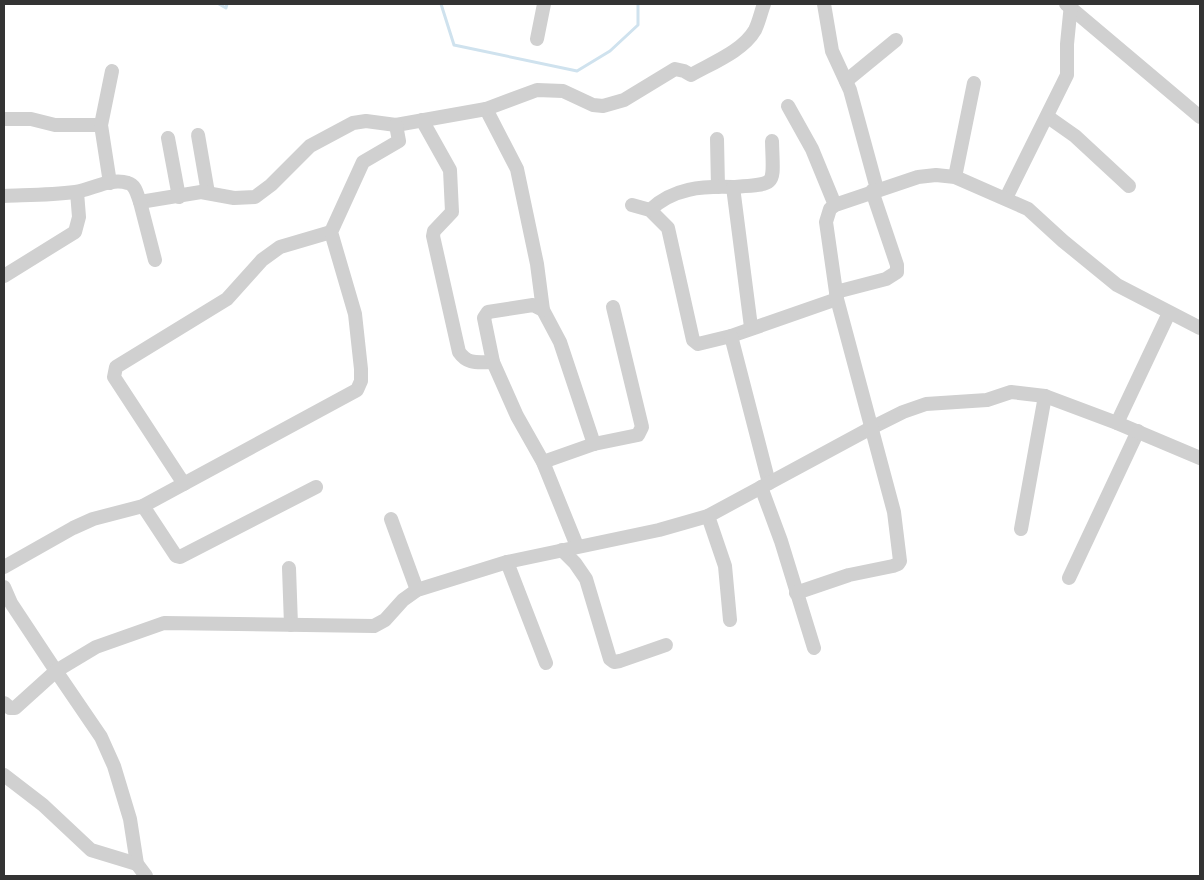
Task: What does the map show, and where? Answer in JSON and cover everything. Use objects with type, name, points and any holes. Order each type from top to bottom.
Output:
[{"type":"street","points":[[537,39],[544,4]]},
{"type":"street","points":[[140,202],[201,192],[234,198],[256,197],[271,185],[310,146],[353,123],[366,121],[396,125],[486,109],[527,92],[551,89],[563,91],[593,106],[603,106],[624,100],[674,69],[684,70],[692,75],[738,48],[755,29],[764,4]]},
{"type":"street","points":[[632,205],[650,210],[664,223],[672,238],[693,340],[698,344],[731,336],[836,295],[886,279],[897,272],[897,265],[874,190],[850,90],[832,51],[824,4]]},
{"type":"street","points":[[1006,198],[1048,117],[1067,75],[1069,5]]},
{"type":"street","points":[[1069,5],[1200,118]]},
{"type":"street","points":[[846,81],[896,40]]},
{"type":"street","points":[[110,183],[102,125],[112,71]]},
{"type":"street","points":[[955,177],[974,83]]},
{"type":"street","points":[[788,106],[812,149],[835,205]]},
{"type":"street","points":[[486,109],[517,169],[537,264],[543,310],[560,342],[594,444]]},
{"type":"street","points":[[1048,117],[1075,136],[1129,186]]},
{"type":"street","points":[[4,120],[31,119],[55,125],[102,125]]},
{"type":"street","points":[[422,120],[452,175],[452,212],[434,231],[433,236],[459,352],[464,360],[470,362],[493,362]]},
{"type":"street","points":[[4,567],[73,528],[93,519],[142,506],[357,390],[361,381],[361,369],[354,314],[331,232],[362,162],[399,141],[396,125]]},
{"type":"street","points":[[198,135],[208,193]]},
{"type":"street","points":[[168,138],[179,197]]},
{"type":"street","points":[[717,139],[718,187]]},
{"type":"street","points":[[650,210],[673,194],[690,189],[766,185],[773,175],[772,141]]},
{"type":"street","points":[[796,593],[849,575],[898,564],[894,512],[836,295],[826,222],[830,209],[835,205],[874,190],[918,177],[936,175],[955,177],[1028,209],[1063,241],[1117,285],[1200,328]]},
{"type":"street","points":[[4,196],[77,192],[110,183],[130,183],[134,187],[140,202],[155,260]]},
{"type":"street","points":[[733,188],[751,328]]},
{"type":"street","points":[[4,276],[75,232],[79,217],[77,192]]},
{"type":"street","points":[[184,484],[114,377],[116,367],[227,299],[262,260],[280,247],[331,232]]},
{"type":"street","points":[[543,310],[533,305],[488,312],[484,318],[493,362],[517,416],[542,462],[577,546]]},
{"type":"street","points":[[542,462],[594,444],[638,435],[642,427],[613,307]]},
{"type":"street","points":[[1117,423],[1169,313]]},
{"type":"street","points":[[731,336],[765,485],[814,648]]},
{"type":"street","points":[[4,703],[10,708],[15,708],[56,671],[96,647],[164,623],[374,626],[385,620],[403,600],[417,590],[507,562],[659,530],[708,516],[871,428],[903,412],[926,404],[970,402],[1011,392],[1045,396],[1117,423],[1200,458]]},
{"type":"street","points":[[1021,529],[1045,396]]},
{"type":"street","points":[[1069,578],[1138,432]]},
{"type":"street","points":[[142,506],[176,556],[180,557],[316,488]]},
{"type":"street","points":[[708,516],[727,574],[730,620]]},
{"type":"street","points":[[390,519],[417,590]]},
{"type":"street","points":[[562,550],[576,563],[586,579],[610,659],[620,661],[666,645]]},
{"type":"street","points":[[507,562],[546,663]]},
{"type":"street","points":[[289,568],[291,625]]},
{"type":"street","points":[[4,587],[7,605],[56,671],[100,737],[114,766],[130,819],[137,864],[146,876]]},
{"type":"street","points":[[4,776],[43,806],[91,850],[137,864]]},
{"type":"waterway","points":[[219,4],[226,8],[227,4]]},
{"type":"waterway","points":[[441,4],[454,45],[577,71],[610,51],[638,25],[638,4]]}]
